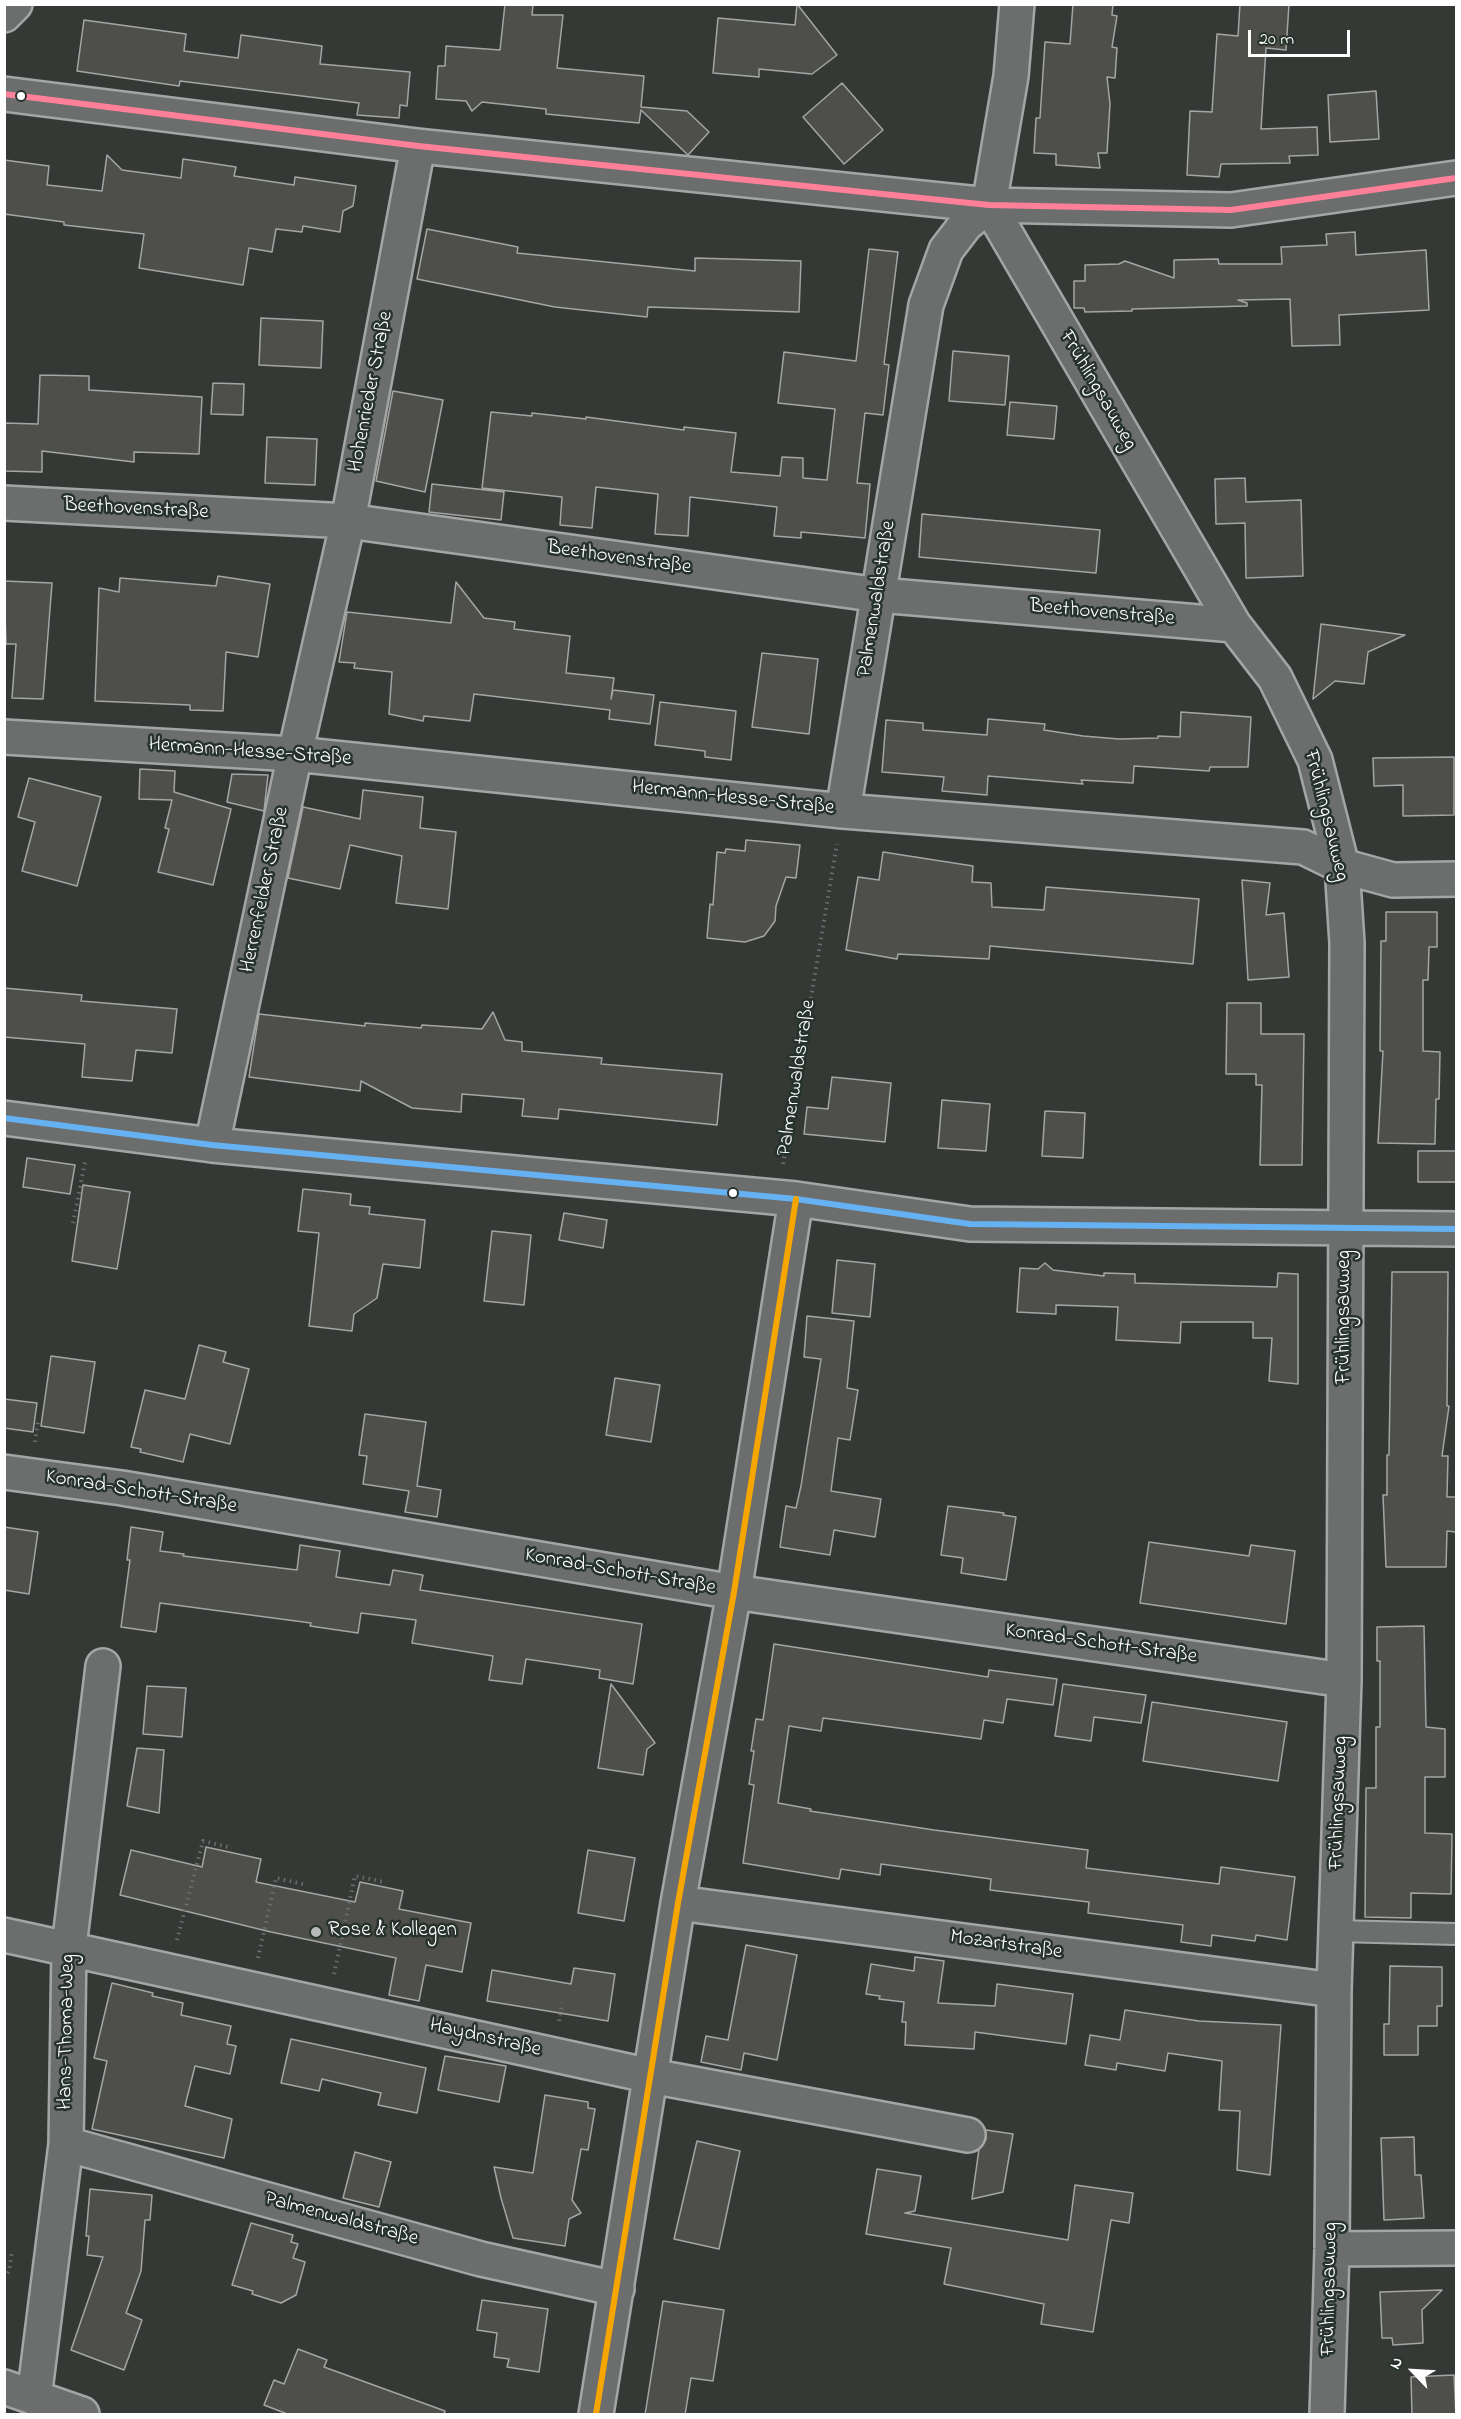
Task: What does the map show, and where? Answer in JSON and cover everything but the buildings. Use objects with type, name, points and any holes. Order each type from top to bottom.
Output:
[{"type":"street","points":[[4,15],[15,4]]},
{"type":"street","points":[[989,205],[1011,76],[1017,4]]},
{"type":"street","points":[[4,94],[418,146],[989,205],[1231,210],[1456,178]]},
{"type":"street","name":"Hohenrieder Straße","points":[[321,636],[348,521],[418,146]]},
{"type":"street","name":"Palmenwaldstraße","points":[[843,811],[926,305],[946,250],[966,224],[989,205]]},
{"type":"street","name":"Frühlingsauweg","points":[[989,205],[1234,625],[1275,678],[1315,760],[1342,866],[1347,943],[1344,1680],[1334,1990],[1332,2249],[1327,2415]]},
{"type":"street","name":"Beethovenstraße","points":[[4,503],[348,521],[879,595],[1234,625]]},
{"type":"street","name":"Herrenfelder Straße","points":[[212,1145],[321,636]]},
{"type":"street","name":"Hermann-Hesse-Straße","points":[[4,737],[295,754],[843,811],[1303,847],[1342,866],[1393,880],[1456,879]]},
{"type":"street","points":[[4,1118],[212,1145],[796,1199],[970,1224],[1456,1229]]},
{"type":"street","points":[[596,2415],[678,1903],[734,1592],[796,1199]]},
{"type":"street","name":"Konrad-Schott-Straße","points":[[4,1472],[122,1488],[734,1592],[1344,1680]]},
{"type":"street","name":"Hans-Thoma-Weg","points":[[19,2393],[66,2144],[69,1947],[103,1666]]},
{"type":"street","name":"Mozartstraße","points":[[678,1903],[1334,1990]]},
{"type":"street","name":"Haydnstraße","points":[[4,1935],[69,1947],[651,2076],[968,2135]]},
{"type":"street","name":"Palmenwaldstraße","points":[[66,2144],[481,2259],[617,2289]]},
{"type":"street","points":[[1332,2249],[1456,2248]]},
{"type":"street","points":[[19,2393],[82,2415]]},
{"type":"lane","points":[[1336,1931],[1456,1934]]},
{"type":"path","name":"Palmenwaldstraße","points":[[796,1199],[782,1161],[843,811]]},
{"type":"path","points":[[73,1223],[90,1129]]},
{"type":"path","points":[[170,1970],[203,1841],[232,1848]]},
{"type":"path","points":[[327,2004],[355,1876],[384,1882]]},
{"type":"path","points":[[252,1988],[276,1878],[307,1885]]},
{"type":"path","points":[[4,2278],[9,2271],[12,2251]]},
{"type":"transit line","points":[[4,94],[418,146],[989,205],[1231,210],[1456,178]]},
{"type":"transit line","points":[[4,1118],[212,1145],[796,1199],[970,1224],[1456,1229]]},
{"type":"transit line","points":[[596,2414],[678,1903],[734,1592],[796,1199]]},
{"type":"place","name":"Rose & Kollegen","points":[[316,1932]]}]
